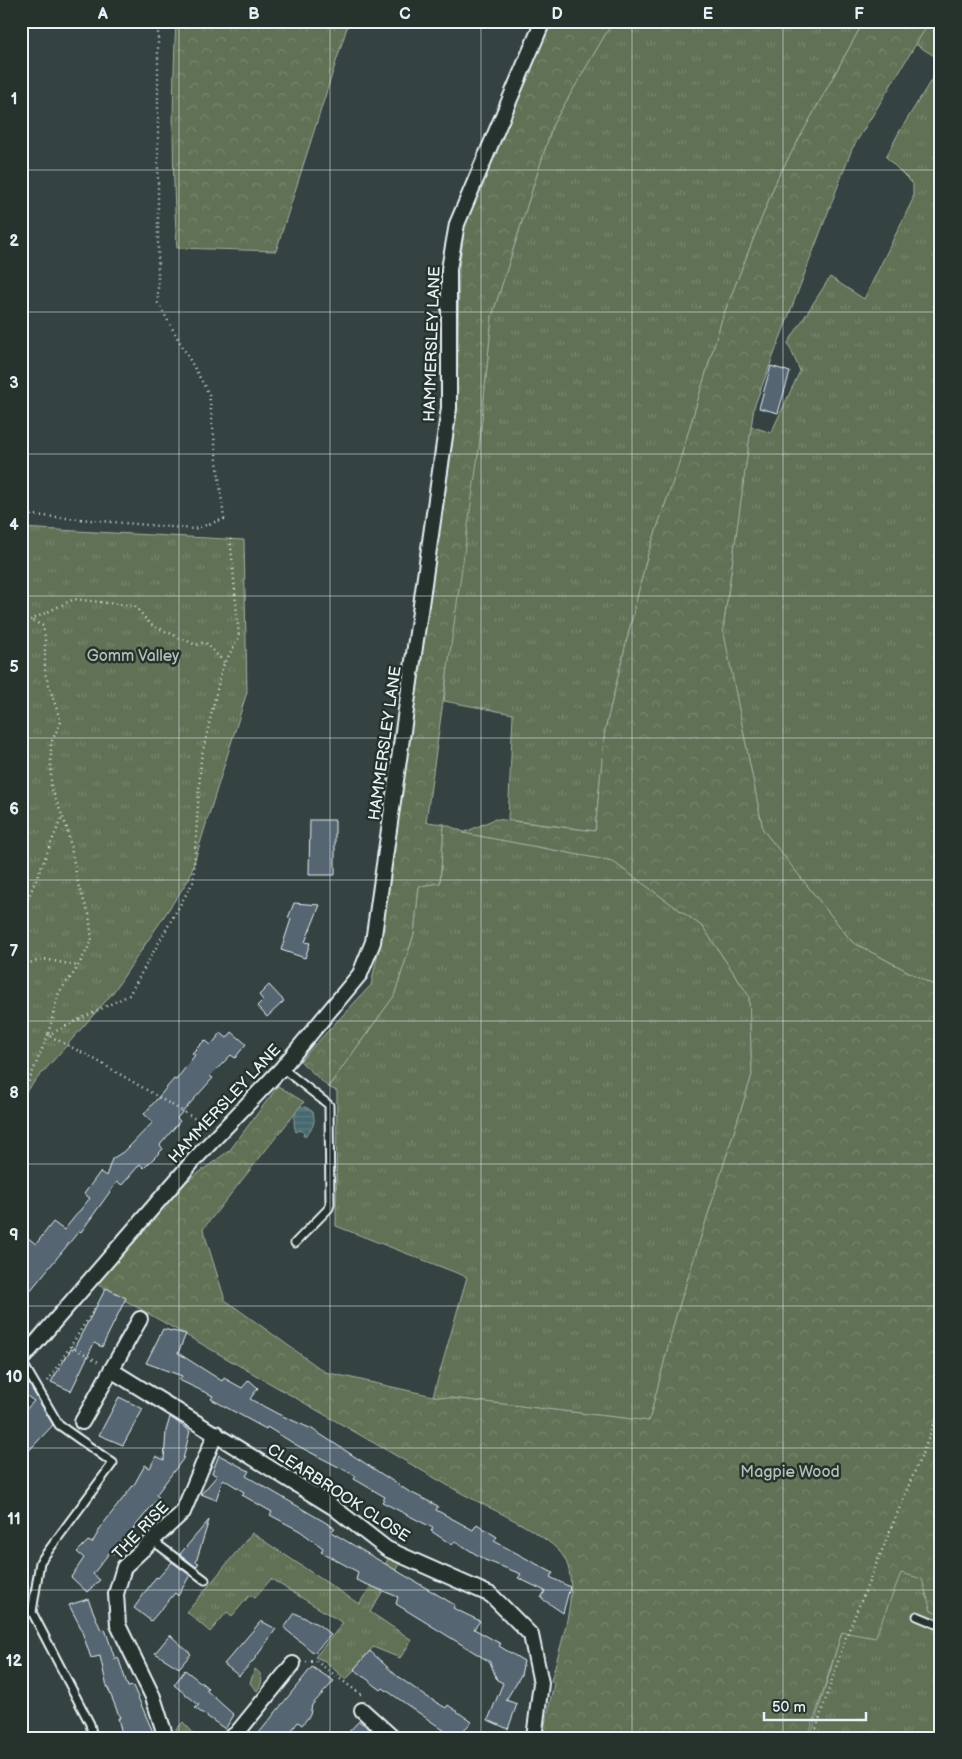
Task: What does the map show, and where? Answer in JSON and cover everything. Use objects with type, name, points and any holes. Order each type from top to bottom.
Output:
[{"type":"street","name":"HAMMERSLEY LANE","points":[[21,1360],[222,1131],[282,1068],[360,974],[373,942],[450,408],[449,269],[457,224],[543,21]]},
{"type":"street","points":[[82,1422],[140,1319]]},
{"type":"street","name":"CLEARBROOK CLOSE","points":[[111,1370],[216,1433],[333,1507],[387,1549],[491,1595],[531,1635],[541,1683],[534,1738]]},
{"type":"street","name":"THE RISE","points":[[166,1738],[153,1697],[118,1625],[116,1594],[124,1567],[183,1512],[216,1433]]},
{"type":"street","points":[[230,1738],[237,1733],[293,1664]]},
{"type":"street","points":[[362,1710],[390,1737]]},
{"type":"lane","points":[[282,1068],[329,1105],[330,1204],[329,1208],[295,1243]]},
{"type":"lane","points":[[21,1360],[60,1425],[113,1463],[40,1562],[32,1612],[90,1724],[93,1738]]},
{"type":"lane","points":[[152,1541],[205,1580]]},
{"type":"lane","points":[[918,1616],[941,1626]]},
{"type":"path","points":[[21,514],[194,529],[224,519],[209,394],[158,303],[158,21]]},
{"type":"path","points":[[48,1035],[129,995],[194,882],[201,759],[224,663],[239,636],[230,535]]},
{"type":"path","points":[[21,631],[25,623],[33,621],[74,599],[135,606],[150,624],[196,645],[205,642],[224,663]]},
{"type":"path","points":[[21,1100],[48,1035],[59,992],[78,966],[92,941],[89,914],[79,888],[62,817],[51,788],[51,743],[61,722],[45,673],[43,626],[33,621]]},
{"type":"path","points":[[21,906],[27,901],[62,817]]},
{"type":"path","points":[[21,965],[44,959],[78,966]]},
{"type":"path","points":[[48,1035],[96,1060],[203,1125],[222,1131]]},
{"type":"path","points":[[48,1381],[95,1308]]},
{"type":"path","points":[[71,1346],[111,1370]]},
{"type":"path","points":[[813,1738],[846,1637],[941,1408]]},
{"type":"path","points":[[293,1664],[316,1661],[363,1694],[362,1710]]},
{"type":"path","points":[[934,1738],[941,1732]]},
{"type":"green space","points":[[176,21],[349,21],[276,251],[177,248],[173,134]]},
{"type":"green space","points":[[552,21],[613,21],[553,124],[492,316],[479,448],[426,822],[444,824],[440,883],[419,886],[414,934],[394,996],[328,1087],[300,1061],[371,985],[380,943],[457,411],[459,268],[465,224]]},
{"type":"green space","points":[[613,21],[864,21],[777,179],[722,319],[677,470],[647,557],[605,730],[595,831],[508,820],[513,714],[444,701],[462,546],[479,448],[492,316],[553,124]]},
{"type":"green space","name":"Magpie Wood","points":[[864,21],[930,21],[852,149],[754,407],[723,629],[763,830],[852,942],[941,989],[941,1615],[931,1611],[922,1579],[901,1573],[875,1638],[842,1632],[808,1738],[542,1738],[554,1683],[551,1681],[570,1603],[571,1587],[569,1572],[565,1559],[558,1549],[531,1530],[454,1489],[93,1282],[186,1182],[230,1150],[278,1086],[304,1102],[203,1229],[225,1300],[325,1372],[433,1396],[649,1421],[676,1316],[752,1075],[749,996],[703,927],[612,861],[463,833],[495,819],[595,831],[605,730],[647,557],[677,470],[722,319],[777,179]]},
{"type":"green space","points":[[930,21],[941,21],[941,60],[915,44]]},
{"type":"green space","points":[[941,64],[941,989],[852,942],[763,830],[723,630],[751,426],[771,433],[800,371],[788,343],[830,277],[864,299],[913,199],[913,184],[886,157]]},
{"type":"green space","name":"Gomm Valley","points":[[21,528],[244,540],[247,692],[189,879],[112,994],[21,1097]]},
{"type":"green space","points":[[444,824],[469,834],[612,861],[703,927],[749,996],[752,1075],[676,1316],[649,1421],[433,1396],[467,1277],[336,1226],[337,1091],[328,1087],[394,996],[414,934],[419,886],[440,883]]},
{"type":"green space","points":[[941,1374],[941,1738],[810,1738],[889,1474]]},
{"type":"green space","points":[[252,1533],[359,1604],[391,1555],[401,1561],[370,1612],[412,1640],[400,1658],[373,1647],[346,1680],[325,1661],[315,1657],[343,1623],[271,1579],[255,1598],[250,1595],[232,1616],[227,1612],[210,1632],[187,1612]]},
{"type":"green space","points":[[255,1669],[262,1679],[257,1691],[250,1683]]},
{"type":"green space","points":[[183,1722],[198,1738],[176,1738],[174,1732]]},
{"type":"water","points":[[299,1107],[306,1107],[313,1112],[313,1125],[305,1136],[303,1136],[304,1132],[300,1130],[296,1132],[294,1126],[295,1116]]},
{"type":"building","points":[[771,366],[790,372],[778,413],[759,408]]},
{"type":"building","points":[[310,820],[335,820],[335,875],[309,875]]},
{"type":"building","points":[[294,903],[320,905],[305,942],[310,943],[305,958],[281,950],[291,919],[288,918]]},
{"type":"building","points":[[269,985],[284,1001],[267,1017],[257,1006],[263,1000],[259,995]]},
{"type":"building","points":[[232,1032],[246,1044],[235,1058],[231,1055],[210,1076],[213,1078],[177,1118],[180,1121],[160,1145],[163,1149],[144,1168],[140,1164],[122,1185],[117,1182],[81,1232],[79,1231],[21,1302],[21,1247],[28,1238],[36,1244],[53,1222],[64,1230],[90,1198],[84,1194],[100,1172],[106,1176],[112,1159],[126,1150],[153,1122],[144,1114],[174,1079],[176,1080],[195,1055],[192,1053],[205,1040],[211,1045],[221,1033],[227,1038]]},
{"type":"building","points":[[106,1288],[126,1298],[102,1347],[94,1343],[71,1391],[51,1382],[71,1349],[73,1350]]},
{"type":"building","points":[[163,1329],[186,1334],[178,1353],[222,1381],[224,1378],[242,1388],[249,1380],[258,1388],[250,1399],[312,1429],[408,1491],[438,1506],[436,1510],[473,1530],[477,1524],[497,1537],[494,1541],[553,1573],[550,1577],[570,1587],[563,1613],[541,1598],[545,1591],[518,1578],[521,1574],[485,1560],[455,1541],[452,1545],[431,1531],[433,1528],[382,1502],[385,1497],[354,1479],[356,1476],[298,1446],[267,1427],[266,1429],[211,1399],[213,1396],[179,1380],[182,1376],[146,1363]]},
{"type":"building","points":[[29,1384],[53,1425],[21,1459],[21,1415],[34,1401],[21,1392]]},
{"type":"building","points":[[119,1397],[143,1409],[123,1445],[99,1435]]},
{"type":"building","points":[[170,1417],[190,1431],[183,1459],[156,1495],[159,1497],[113,1554],[110,1552],[93,1574],[100,1580],[87,1592],[71,1577],[84,1558],[77,1552],[88,1541],[92,1543],[103,1524],[135,1483],[145,1465],[150,1468],[156,1456],[164,1460],[166,1431]]},
{"type":"building","points":[[219,1455],[249,1471],[246,1476],[335,1528],[331,1532],[455,1605],[453,1608],[480,1621],[474,1629],[501,1644],[499,1646],[524,1661],[521,1675],[506,1700],[517,1704],[508,1729],[488,1720],[503,1683],[497,1680],[490,1662],[396,1604],[398,1597],[356,1580],[358,1572],[321,1552],[323,1548],[300,1531],[270,1515],[272,1512],[242,1495],[244,1492],[223,1479],[216,1500],[201,1494],[217,1476],[212,1473]]},
{"type":"building","points":[[209,1520],[196,1562],[199,1563],[196,1567],[180,1554]]},
{"type":"building","points":[[172,1562],[190,1575],[178,1596],[175,1593],[151,1621],[134,1608],[156,1577],[158,1578]]},
{"type":"building","points":[[88,1599],[101,1630],[105,1629],[115,1659],[118,1657],[128,1687],[133,1686],[153,1732],[135,1738],[123,1738],[118,1718],[120,1718],[106,1683],[100,1656],[91,1658],[80,1626],[69,1605]]},
{"type":"building","points":[[295,1613],[319,1625],[331,1635],[314,1653],[284,1628]]},
{"type":"building","points":[[261,1621],[276,1629],[254,1660],[239,1676],[224,1664]]},
{"type":"building","points":[[170,1635],[191,1654],[179,1668],[155,1653]]},
{"type":"building","points":[[370,1651],[397,1676],[424,1695],[446,1708],[448,1705],[472,1722],[455,1738],[383,1688],[381,1690],[354,1669]]},
{"type":"building","points":[[312,1667],[334,1681],[312,1705],[310,1715],[302,1725],[298,1722],[286,1738],[255,1738]]},
{"type":"building","points":[[185,1670],[208,1688],[206,1690],[234,1715],[225,1729],[195,1708],[199,1705],[174,1685]]},
{"type":"building","points":[[359,1721],[374,1732],[380,1738],[343,1738]]}]
